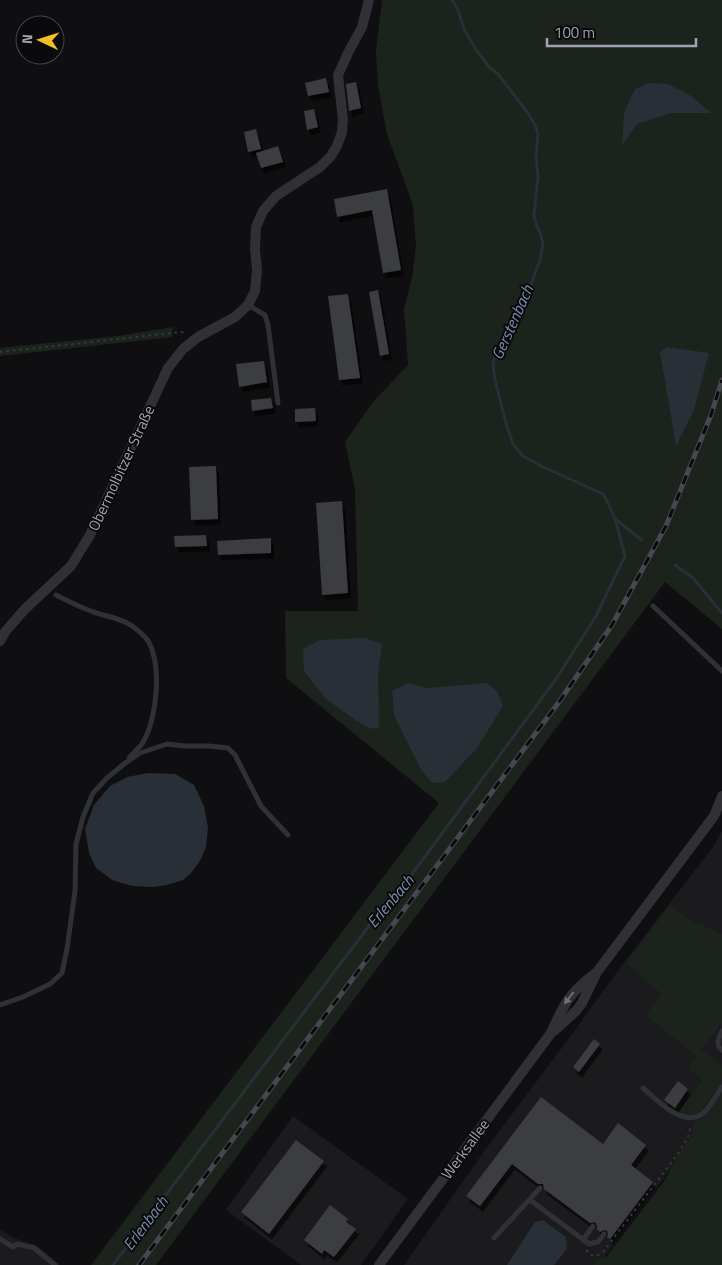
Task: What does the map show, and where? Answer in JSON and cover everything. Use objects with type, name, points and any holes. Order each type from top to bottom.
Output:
[{"type":"street","points":[[248,305],[255,291],[256,227],[263,211],[276,196],[320,167],[331,156],[337,146],[342,132],[343,120],[338,75],[362,27],[369,0]]},
{"type":"street","name":"Obermolbitzer Straße","points":[[0,641],[5,632],[24,610],[70,566],[90,535],[168,368],[183,349],[198,337],[235,317],[248,305]]},
{"type":"street","name":"Werksallee","points":[[380,1265],[551,1033],[582,1003],[597,972],[714,816],[722,796]]},
{"type":"lane","points":[[248,305],[265,315],[278,403]]},
{"type":"lane","points":[[56,595],[91,611],[128,623],[146,638],[153,652],[156,680],[154,711],[142,743],[124,764]]},
{"type":"lane","points":[[653,606],[722,671]]},
{"type":"lane","points":[[0,1004],[23,997],[50,984],[62,973],[75,891],[76,844],[82,817],[93,793],[107,778],[140,753],[167,744],[228,748],[236,754],[261,806],[288,835]]},
{"type":"lane","points":[[722,1031],[718,1043],[719,1048],[722,1050]]},
{"type":"lane","points":[[643,1088],[677,1115],[692,1118],[705,1112],[722,1087]]},
{"type":"lane","points":[[494,1238],[540,1188]]},
{"type":"lane","points":[[530,1200],[589,1244],[598,1242],[604,1234]]},
{"type":"lane","points":[[583,1240],[593,1226]]},
{"type":"lane","points":[[0,1239],[13,1246],[17,1244],[34,1248],[55,1265]]},
{"type":"path","points":[[0,352],[181,332],[198,337]]},
{"type":"path","points":[[632,1215],[677,1155],[688,1137],[692,1118]]},
{"type":"shaded area","points":[[382,0],[722,0],[722,629],[665,582],[156,1265],[91,1265],[439,803],[286,678],[285,611],[358,611],[355,489],[345,442],[373,402],[408,365],[404,309],[412,278],[416,246],[413,205],[387,134],[378,86],[376,51]]},
{"type":"shaded area","points":[[648,83],[668,84],[691,96],[711,113],[671,113],[637,124],[622,145],[624,113],[635,89]]},
{"type":"shaded area","points":[[173,327],[172,337],[0,356],[0,348],[118,336]]},
{"type":"shaded area","points":[[667,347],[709,353],[694,410],[676,446],[660,352]]},
{"type":"shaded area","points":[[365,638],[382,644],[378,672],[379,727],[372,729],[326,699],[304,671],[303,649],[320,640]]},
{"type":"shaded area","points":[[408,683],[427,688],[486,683],[497,691],[503,706],[477,748],[445,782],[432,783],[420,768],[394,715],[392,691]]},
{"type":"shaded area","points":[[148,773],[175,774],[194,785],[204,806],[208,828],[206,847],[200,861],[183,880],[152,887],[132,886],[112,880],[96,868],[89,853],[85,829],[94,805],[110,786],[127,777]]},
{"type":"shaded area","points":[[722,831],[722,1102],[598,1265],[404,1265],[485,1150],[625,961],[713,847]]},
{"type":"shaded area","points":[[670,905],[696,924],[699,923],[722,935],[722,1023],[701,1050],[722,1065],[722,1083],[705,1106],[695,1115],[685,1115],[677,1112],[703,1080],[688,1068],[696,1056],[646,1015],[661,993],[626,963]]},
{"type":"shaded area","points":[[722,1091],[722,1265],[593,1265],[596,1260],[607,1256],[665,1180],[691,1136],[694,1123],[703,1118]]},
{"type":"shaded area","points":[[293,1116],[408,1199],[361,1265],[301,1265],[226,1210]]},
{"type":"shaded area","points":[[543,1220],[566,1237],[567,1249],[554,1265],[507,1265],[535,1222]]},
{"type":"shaded area","points":[[0,1229],[14,1238],[36,1245],[60,1265],[0,1265]]},
{"type":"building","points":[[326,78],[329,92],[308,96],[305,83]]},
{"type":"building","points":[[356,82],[361,108],[349,111],[346,84]]},
{"type":"building","points":[[314,109],[318,127],[307,130],[304,111]]},
{"type":"building","points":[[256,129],[261,149],[248,152],[244,132]]},
{"type":"building","points":[[278,146],[283,162],[261,168],[256,153]]},
{"type":"building","points":[[387,189],[401,270],[383,273],[372,210],[337,217],[334,199]]},
{"type":"building","points":[[378,290],[389,354],[380,356],[369,292]]},
{"type":"building","points":[[348,294],[360,378],[339,380],[328,296]]},
{"type":"building","points":[[264,361],[267,382],[239,387],[236,364]]},
{"type":"building","points":[[271,398],[273,408],[252,411],[251,400]]},
{"type":"building","points":[[315,408],[316,421],[295,422],[295,409]]},
{"type":"building","points":[[216,466],[218,519],[191,520],[189,467]]},
{"type":"building","points":[[342,501],[348,593],[322,595],[316,503]]},
{"type":"building","points":[[206,535],[207,546],[175,547],[174,536]]},
{"type":"building","points":[[271,538],[271,553],[218,555],[217,541]]},
{"type":"building","points":[[594,1039],[600,1044],[579,1072],[573,1067]]},
{"type":"building","points":[[678,1081],[688,1089],[675,1108],[664,1100]]},
{"type":"building","points":[[541,1097],[603,1144],[618,1123],[646,1145],[631,1165],[653,1182],[610,1239],[607,1237],[607,1231],[600,1232],[597,1229],[596,1223],[590,1223],[544,1189],[543,1184],[538,1184],[512,1164],[480,1206],[466,1196]]},
{"type":"building","points":[[296,1140],[324,1161],[269,1234],[241,1212]]},
{"type":"building","points":[[330,1205],[348,1219],[346,1222],[356,1229],[334,1257],[324,1250],[322,1254],[304,1240]]},
{"type":"waterway","name":"Gerstenbach","points":[[452,0],[458,10],[464,29],[477,51],[489,67],[498,74],[528,113],[538,134],[536,157],[538,176],[534,215],[543,244],[540,260],[523,305],[495,354],[493,365],[495,380],[513,444],[523,456],[603,494],[615,519],[642,540]]},
{"type":"waterway","name":"Erlenbach","points":[[113,1265],[381,910],[401,889],[556,679],[596,616],[625,556],[615,519]]},
{"type":"waterway","name":"Gerstenbach","points":[[675,565],[693,578],[722,613]]},
{"type":"railway","points":[[139,1265],[559,702],[612,625],[666,526],[711,415],[722,380]]}]
